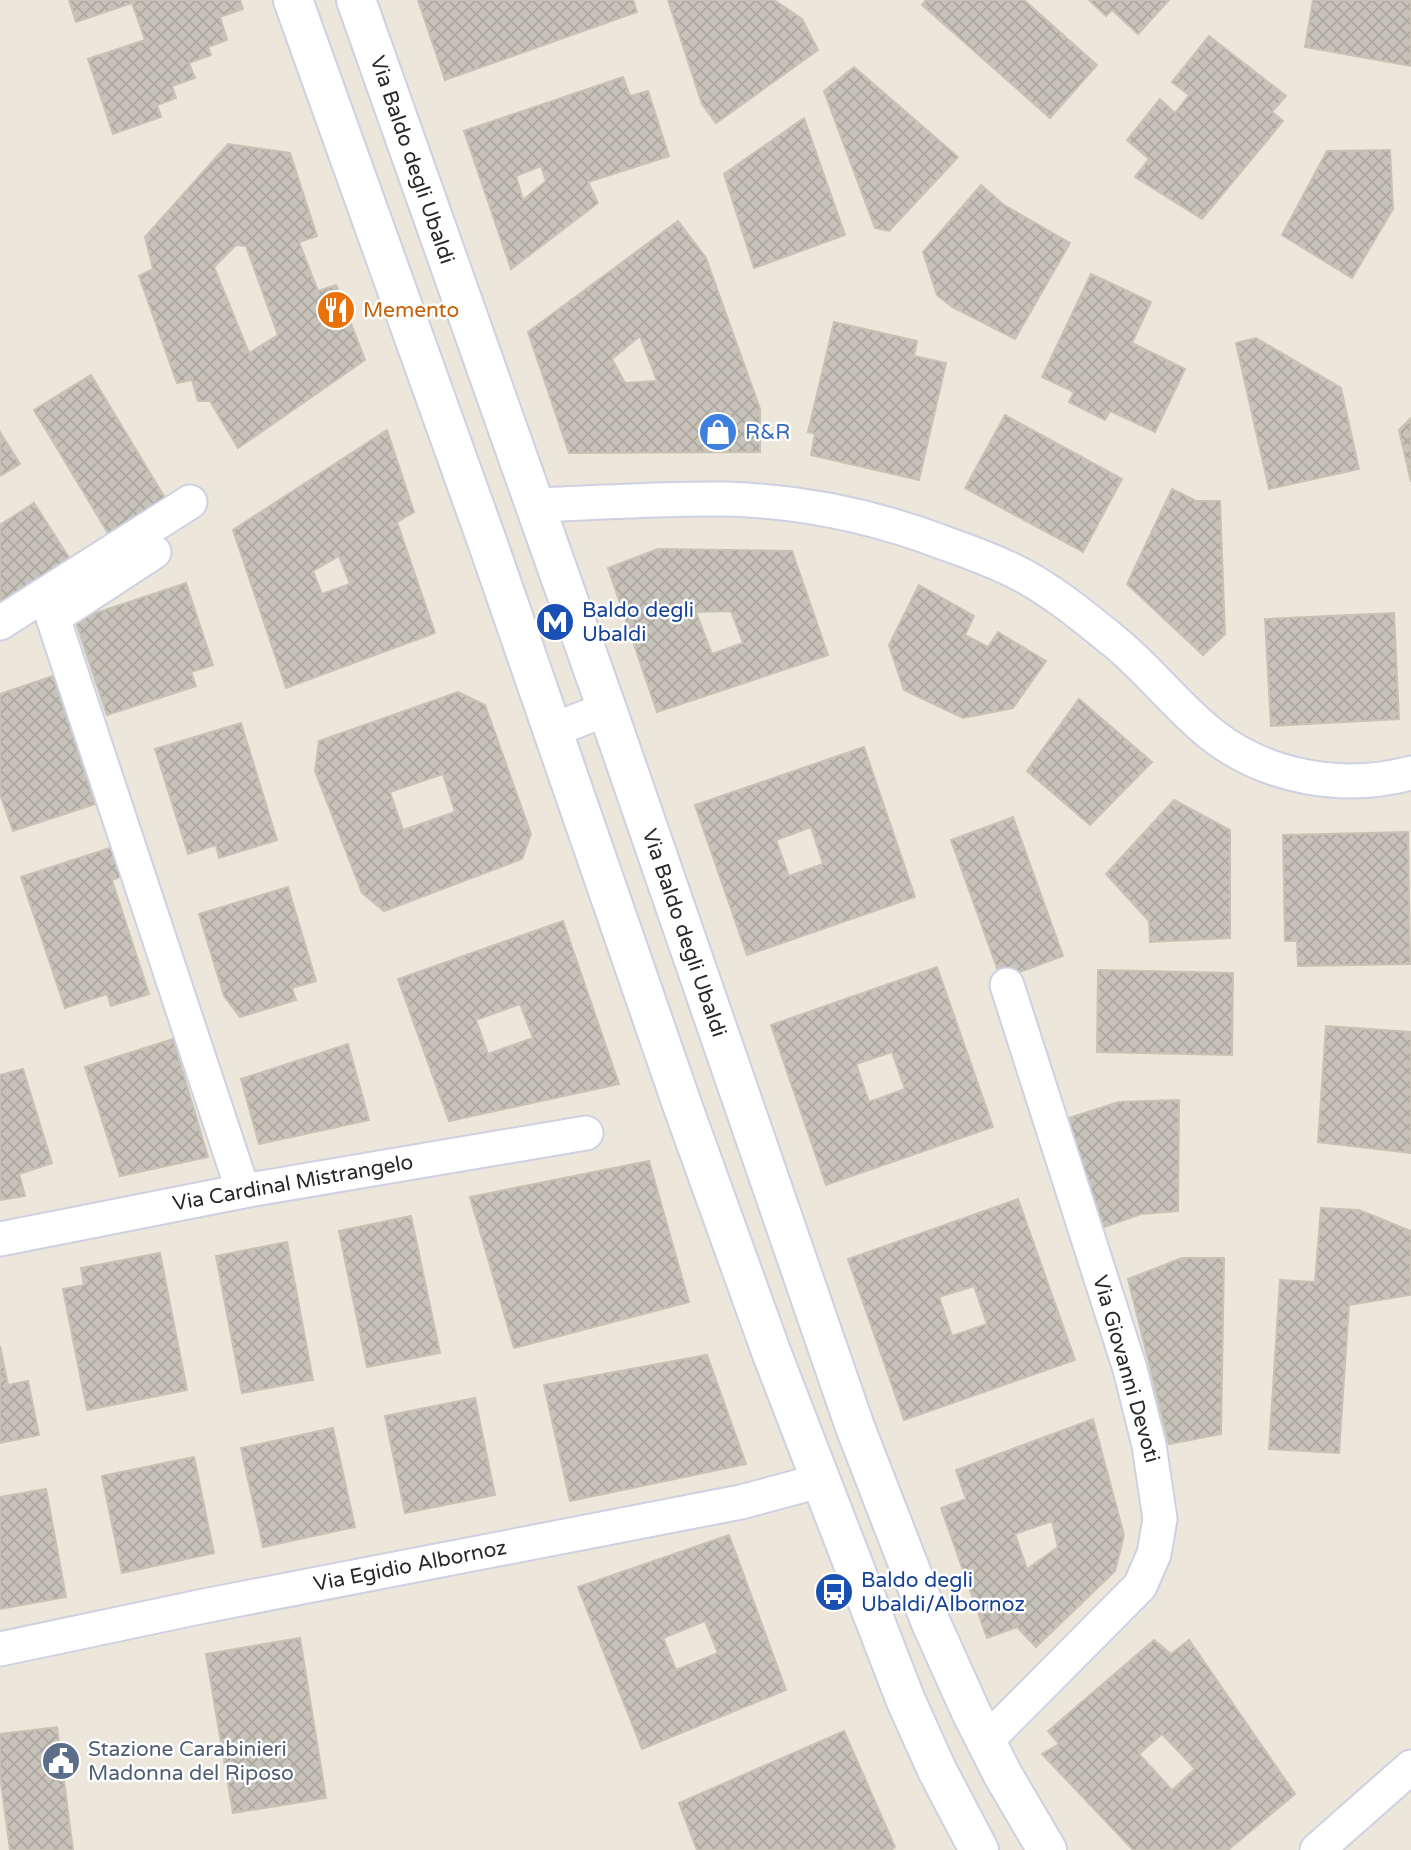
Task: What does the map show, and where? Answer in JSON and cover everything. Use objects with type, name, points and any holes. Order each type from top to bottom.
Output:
[{"type":"main road","points":[[293,0],[553,730],[689,1123],[819,1481],[906,1701],[970,1847]]},
{"type":"main road","name":"Via Baldo degli Ubaldi","points":[[356,0],[607,709],[855,1427],[931,1623],[985,1742],[1048,1850]]},
{"type":"street","points":[[535,505],[725,499],[834,511],[891,525],[994,562],[1047,591],[1133,657],[1210,733],[1230,748],[1250,758],[1285,772],[1354,782],[1411,773]]},
{"type":"street","points":[[0,623],[190,502]]},
{"type":"street","points":[[154,552],[52,618],[243,1191]]},
{"type":"street","points":[[553,730],[607,709]]},
{"type":"street","name":"Via Giovanni Devoti","points":[[985,1742],[1140,1586],[1154,1554],[1160,1519],[1149,1445],[1130,1369],[1007,985]]},
{"type":"street","name":"Via Cardinal Mistrangelo","points":[[0,1239],[243,1191],[586,1133]]},
{"type":"street","name":"Via Egidio Albornoz","points":[[0,1649],[204,1606],[741,1502],[819,1481]]},
{"type":"street","points":[[1317,1850],[1411,1767]]},
{"type":"building","points":[[69,0],[240,0],[243,9],[220,17],[227,40],[208,47],[211,55],[189,63],[195,78],[172,86],[176,98],[157,105],[161,117],[113,134],[88,59],[145,40],[132,3],[76,22]]},
{"type":"building","points":[[418,0],[633,0],[637,12],[445,80]]},
{"type":"building","points":[[668,0],[774,0],[802,19],[818,50],[716,123],[702,104]]},
{"type":"building","points":[[926,0],[1024,0],[1097,65],[1050,118],[922,5]]},
{"type":"building","points":[[1089,0],[1169,0],[1138,34],[1112,10],[1106,16]]},
{"type":"building","points":[[1313,0],[1411,0],[1411,66],[1305,47]]},
{"type":"building","points":[[1209,36],[1286,96],[1272,112],[1283,121],[1202,219],[1135,177],[1149,159],[1127,140],[1160,99],[1175,113],[1189,95],[1172,82]]},
{"type":"building","points":[[854,67],[958,157],[889,231],[875,228],[824,91]]},
{"type":"building","points":[[623,77],[630,96],[648,91],[669,156],[588,182],[598,203],[511,269],[464,131]],"holes":[[[541,166],[546,181],[523,200],[516,176]]]},
{"type":"building","points":[[804,118],[845,235],[754,268],[724,174]]},
{"type":"building","points":[[228,144],[290,153],[317,236],[299,242],[318,291],[336,285],[365,360],[238,448],[210,401],[198,401],[192,380],[177,383],[139,276],[153,269],[145,237]],"holes":[[[236,245],[246,246],[278,335],[249,353],[214,267]]]},
{"type":"building","points":[[1390,150],[1393,209],[1352,278],[1282,235],[1327,151]]},
{"type":"building","points":[[981,185],[1004,205],[1070,243],[1015,339],[952,307],[937,295],[923,252]]},
{"type":"building","points":[[678,221],[706,258],[760,409],[760,452],[569,453],[528,332]],"holes":[[[640,336],[657,381],[625,383],[612,359]]]},
{"type":"building","points":[[1091,274],[1151,302],[1132,343],[1185,369],[1155,432],[1110,411],[1105,420],[1069,402],[1074,392],[1042,377]]},
{"type":"building","points":[[834,322],[917,341],[914,356],[946,363],[919,480],[811,455],[815,434],[808,432]]},
{"type":"building","points":[[1256,338],[1341,388],[1359,469],[1269,489],[1236,343]]},
{"type":"building","points":[[91,375],[165,498],[108,533],[34,410]]},
{"type":"building","points":[[1005,415],[1122,479],[1083,552],[965,488]]},
{"type":"building","points":[[1411,418],[1411,482],[1399,430]]},
{"type":"building","points":[[387,430],[414,512],[397,522],[435,633],[286,688],[233,530]],"holes":[[[339,556],[350,584],[322,594],[313,571]]]},
{"type":"building","points":[[0,432],[20,464],[0,476]]},
{"type":"building","points":[[1172,489],[1196,501],[1220,501],[1225,634],[1203,655],[1127,584]]},
{"type":"building","points":[[34,503],[75,567],[0,615],[0,525]]},
{"type":"building","points":[[658,549],[792,551],[828,655],[657,712],[608,568]],"holes":[[[731,611],[743,643],[712,654],[696,612]]]},
{"type":"building","points":[[186,583],[213,665],[191,672],[196,686],[107,715],[75,620]]},
{"type":"building","points":[[919,585],[974,616],[965,635],[988,647],[998,632],[1046,661],[1013,708],[963,718],[904,690],[889,645]]},
{"type":"building","points":[[1394,613],[1399,719],[1271,726],[1265,619]]},
{"type":"building","points":[[53,676],[95,804],[13,831],[0,794],[0,694]]},
{"type":"building","points":[[458,692],[485,705],[531,834],[522,859],[384,911],[362,893],[315,771],[319,741]],"holes":[[[443,774],[455,812],[403,830],[390,792]]]},
{"type":"building","points":[[1079,699],[1152,762],[1090,825],[1027,771]]},
{"type":"building","points":[[241,723],[277,840],[219,858],[216,845],[188,854],[155,749]]},
{"type":"building","points":[[864,747],[915,897],[747,955],[695,805]],"holes":[[[811,827],[823,864],[789,876],[776,840]]]},
{"type":"building","points":[[1174,800],[1230,830],[1230,938],[1150,942],[1149,921],[1106,874]]},
{"type":"building","points":[[1013,817],[1063,956],[1001,979],[951,840]]},
{"type":"building","points":[[1408,832],[1410,964],[1298,966],[1297,941],[1285,941],[1283,835]]},
{"type":"building","points":[[113,847],[123,876],[112,880],[149,994],[111,1006],[107,994],[65,1008],[21,877]]},
{"type":"building","points":[[288,887],[316,981],[292,988],[296,1000],[240,1017],[224,996],[199,914]]},
{"type":"building","points":[[563,921],[619,1084],[449,1121],[398,979]],"holes":[[[520,1004],[533,1038],[488,1054],[476,1020]]]},
{"type":"building","points":[[937,967],[993,1127],[826,1185],[771,1025]],"holes":[[[892,1052],[905,1089],[869,1102],[856,1064]]]},
{"type":"building","points":[[1098,970],[1233,973],[1232,1055],[1097,1052]]},
{"type":"building","points":[[1326,1026],[1411,1032],[1411,1153],[1318,1142]]},
{"type":"building","points":[[173,1039],[208,1157],[120,1176],[85,1067]]},
{"type":"building","points":[[348,1044],[369,1120],[259,1144],[241,1079]]},
{"type":"building","points":[[23,1069],[52,1163],[19,1174],[25,1196],[0,1200],[0,1075]]},
{"type":"building","points":[[1179,1100],[1178,1211],[1141,1214],[1104,1227],[1066,1119],[1119,1102]]},
{"type":"building","points":[[649,1161],[689,1302],[514,1348],[470,1197]]},
{"type":"building","points":[[1018,1199],[1075,1360],[904,1420],[848,1259]],"holes":[[[974,1286],[987,1324],[952,1336],[939,1297]]]},
{"type":"building","points":[[1321,1208],[1359,1210],[1411,1231],[1410,1295],[1349,1305],[1339,1453],[1269,1449],[1280,1280],[1315,1282]]},
{"type":"building","points":[[411,1216],[440,1353],[367,1367],[339,1231]]},
{"type":"building","points":[[287,1242],[313,1380],[242,1393],[216,1256]]},
{"type":"building","points":[[160,1253],[187,1390],[87,1410],[63,1289],[84,1285],[81,1268]]},
{"type":"building","points":[[1182,1258],[1224,1258],[1221,1434],[1169,1444],[1128,1279]]},
{"type":"building","points":[[0,1346],[8,1385],[28,1381],[39,1435],[0,1443]]},
{"type":"building","points":[[707,1355],[746,1464],[570,1501],[544,1385]]},
{"type":"building","points":[[475,1398],[495,1495],[405,1513],[385,1416]]},
{"type":"building","points":[[1093,1419],[1124,1535],[1115,1571],[1036,1647],[1017,1627],[987,1638],[941,1508],[966,1499],[956,1470]],"holes":[[[1052,1521],[1058,1547],[1027,1569],[1015,1534]]]},
{"type":"building","points":[[333,1428],[355,1527],[263,1547],[241,1448]]},
{"type":"building","points":[[194,1457],[214,1553],[122,1573],[102,1476]]},
{"type":"building","points":[[46,1489],[66,1597],[0,1609],[0,1497]]},
{"type":"building","points":[[729,1535],[786,1690],[642,1749],[578,1587]],"holes":[[[705,1621],[718,1653],[676,1670],[663,1638]]]},
{"type":"building","points":[[300,1638],[326,1798],[233,1813],[206,1654]]},
{"type":"building","points":[[1154,1640],[1171,1654],[1189,1640],[1295,1794],[1228,1850],[1133,1850],[1042,1754],[1059,1744],[1048,1731]],"holes":[[[1162,1734],[1195,1769],[1172,1790],[1139,1754]]]},
{"type":"building","points":[[57,1727],[73,1850],[10,1850],[0,1775],[0,1734]]},
{"type":"building","points":[[844,1731],[895,1847],[891,1850],[697,1850],[679,1803]]},
{"type":"place","name":"Memento","points":[[336,310]]},
{"type":"place","name":"R&R","points":[[718,432]]},
{"type":"place","name":"Baldo degli Ubaldi","points":[[555,622]]},
{"type":"place","name":"Baldo degli Ubaldi/Albornoz","points":[[834,1592]]},
{"type":"place","name":"Stazione Carabinieri Madonna del Riposo","points":[[61,1761]]}]
